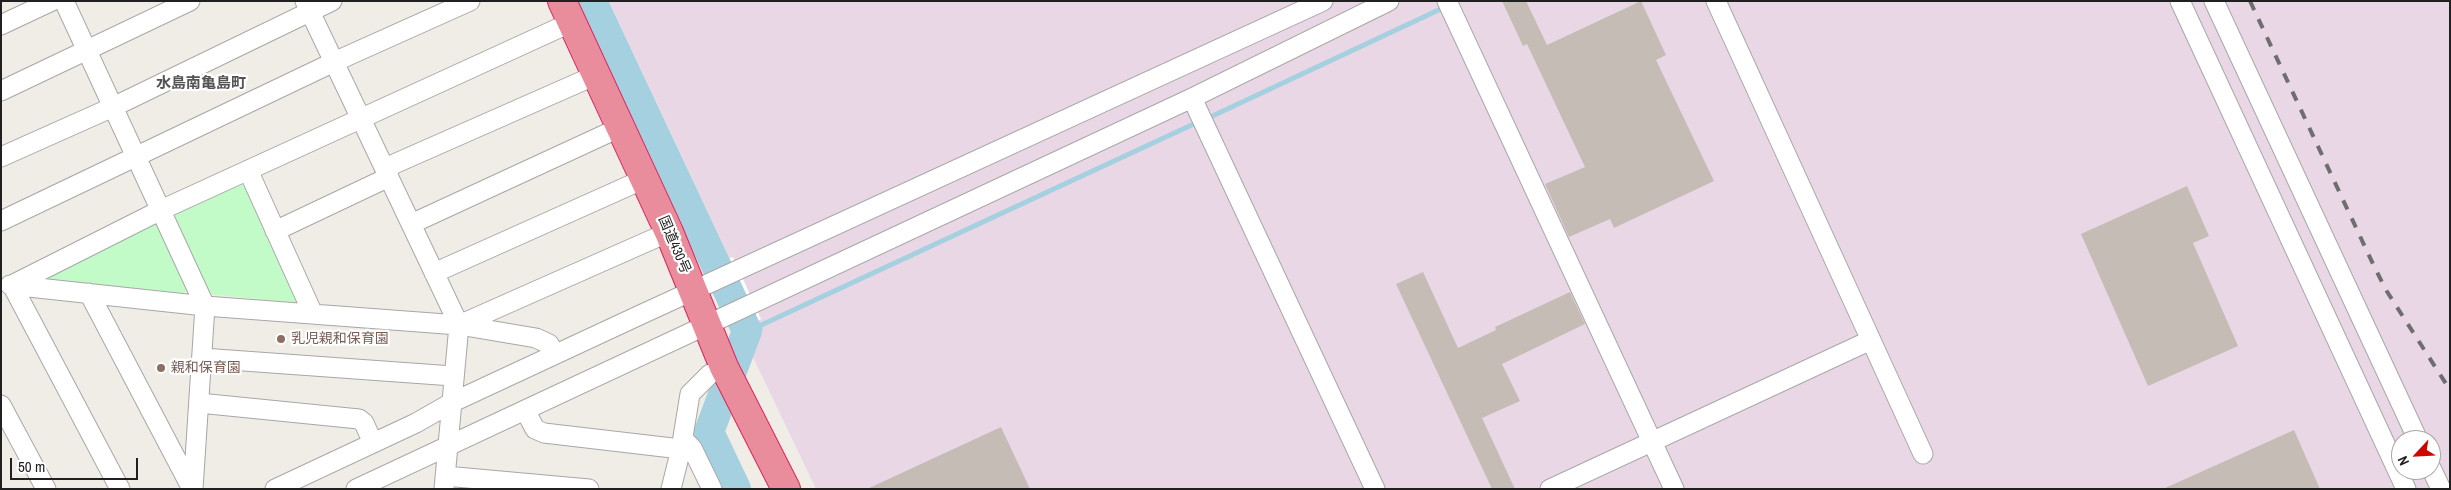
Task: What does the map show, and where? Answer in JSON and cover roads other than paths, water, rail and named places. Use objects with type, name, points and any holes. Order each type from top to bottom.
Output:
[{"type":"highway","name":"国道430号","points":[[544,1],[564,18],[588,78],[700,328],[767,489]]},
{"type":"highway","name":"国道430号","points":[[724,387],[786,489]]},
{"type":"street","points":[[1,25],[52,1]]},
{"type":"street","points":[[64,1],[206,306],[193,489]]},
{"type":"street","points":[[1,91],[190,1]]},
{"type":"street","points":[[1,157],[113,106],[307,6],[332,1]]},
{"type":"street","points":[[1,221],[334,62],[470,1]]},
{"type":"street","points":[[275,489],[416,423],[451,403],[555,354],[1323,1]]},
{"type":"street","points":[[356,489],[1192,98],[1389,1]]},
{"type":"street","points":[[1716,1],[1923,454]]},
{"type":"street","points":[[2180,1],[2406,489]]},
{"type":"street","points":[[2214,1],[2413,430]]},
{"type":"street","points":[[1448,4],[1674,489]]},
{"type":"street","points":[[307,6],[459,325],[444,482],[589,489]]},
{"type":"street","points":[[6,284],[360,118],[564,18]]},
{"type":"street","points":[[275,231],[387,173],[588,78]]},
{"type":"street","points":[[1192,98],[1375,489]]},
{"type":"street","points":[[411,224],[612,131]]},
{"type":"street","points":[[248,170],[313,314]]},
{"type":"street","points":[[434,273],[636,183]]},
{"type":"street","points":[[459,325],[660,236]]},
{"type":"street","points":[[6,284],[206,306],[459,325],[536,338],[549,344],[555,354]]},
{"type":"street","points":[[6,284],[120,489]]},
{"type":"street","points":[[90,292],[193,489]]},
{"type":"street","points":[[1550,489],[1871,340]]},
{"type":"street","points":[[202,358],[453,376]]},
{"type":"street","points":[[671,489],[682,444],[690,394],[724,387]]},
{"type":"street","points":[[199,404],[359,419],[364,423],[373,443]]},
{"type":"street","points":[[1,405],[46,489]]},
{"type":"street","points":[[525,410],[535,429],[544,433],[682,444],[692,448],[712,489]]},
{"type":"water","points":[[759,321],[763,329],[759,332],[752,355],[741,330]]},
{"type":"water","points":[[709,406],[748,489],[722,489],[698,441],[698,429]]},
{"type":"waterway","points":[[592,1],[747,331],[709,432],[736,489]]},
{"type":"waterway","points":[[603,1],[722,253],[756,327],[754,328]]},
{"type":"waterway","points":[[1206,119],[1445,7]]},
{"type":"waterway","points":[[757,327],[1198,122]]},
{"type":"railway","points":[[2250,1],[2386,290],[2450,390]]},
{"type":"place","name":"乳児親和保育園","points":[[281,339]]},
{"type":"place","name":"親和保育園","points":[[161,368]]},
{"type":"district","name":"水島南亀島町","points":[[201,84]]}]
